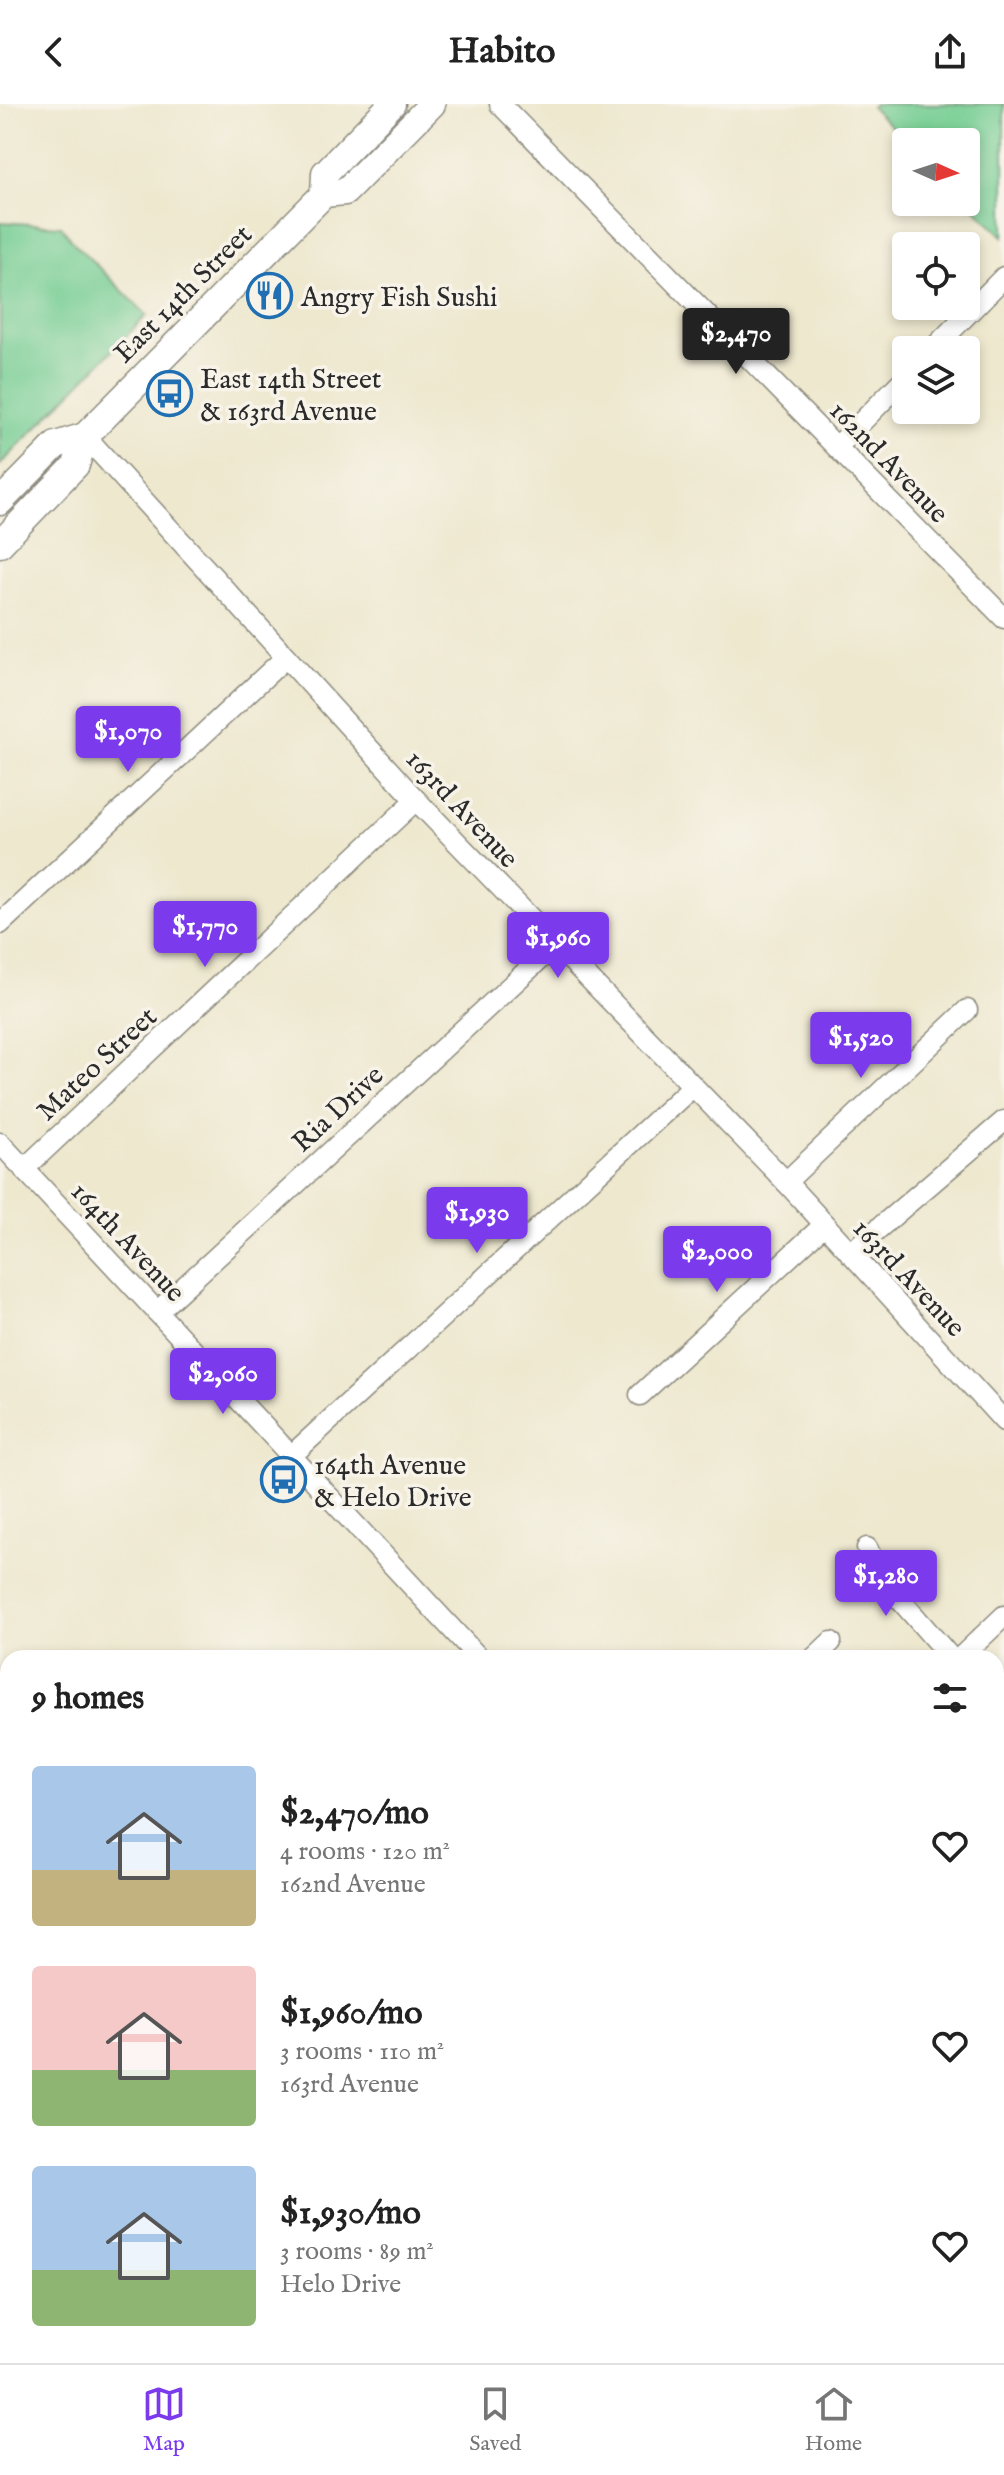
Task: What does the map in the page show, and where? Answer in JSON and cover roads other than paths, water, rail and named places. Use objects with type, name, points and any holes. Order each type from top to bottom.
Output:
[{"type":"main road","name":"East 14th Street","points":[[324,194],[325,173],[392,104]]},
{"type":"main road","name":"East 14th Street","points":[[0,544],[76,465],[85,436],[324,194],[345,192],[432,104]]},
{"type":"main road","name":"East 14th Street","points":[[0,502],[56,445],[85,436]]},
{"type":"street","name":"162nd Avenue","points":[[500,104],[1004,618]]},
{"type":"street","points":[[946,336],[1004,277]]},
{"type":"street","points":[[837,447],[892,391]]},
{"type":"street","name":"163rd Avenue","points":[[85,436],[416,800],[786,1182],[1004,1421]]},
{"type":"street","points":[[0,924],[286,657]]},
{"type":"street","name":"Mateo Street","points":[[24,1169],[416,800]]},
{"type":"street","name":"Ria Drive","points":[[157,1312],[555,945]]},
{"type":"street","points":[[786,1182],[967,1010]]},
{"type":"street","points":[[291,1456],[692,1087]]},
{"type":"street","points":[[850,1253],[1004,1121]]},
{"type":"street","name":"164th Avenue","points":[[0,1143],[472,1650]]},
{"type":"street","points":[[640,1395],[824,1225]]},
{"type":"street","points":[[867,1548],[883,1580],[944,1650]]},
{"type":"street","points":[[968,1650],[1004,1616]]},
{"type":"street","points":[[822,1650],[831,1642]]},
{"type":"place","name":"Angry Fish Sushi","points":[[270,296]]},
{"type":"place","name":"East 14th Street & 163rd Avenue","points":[[169,394]]},
{"type":"place","name":"164th Avenue & Helo Drive","points":[[283,1480]]}]
